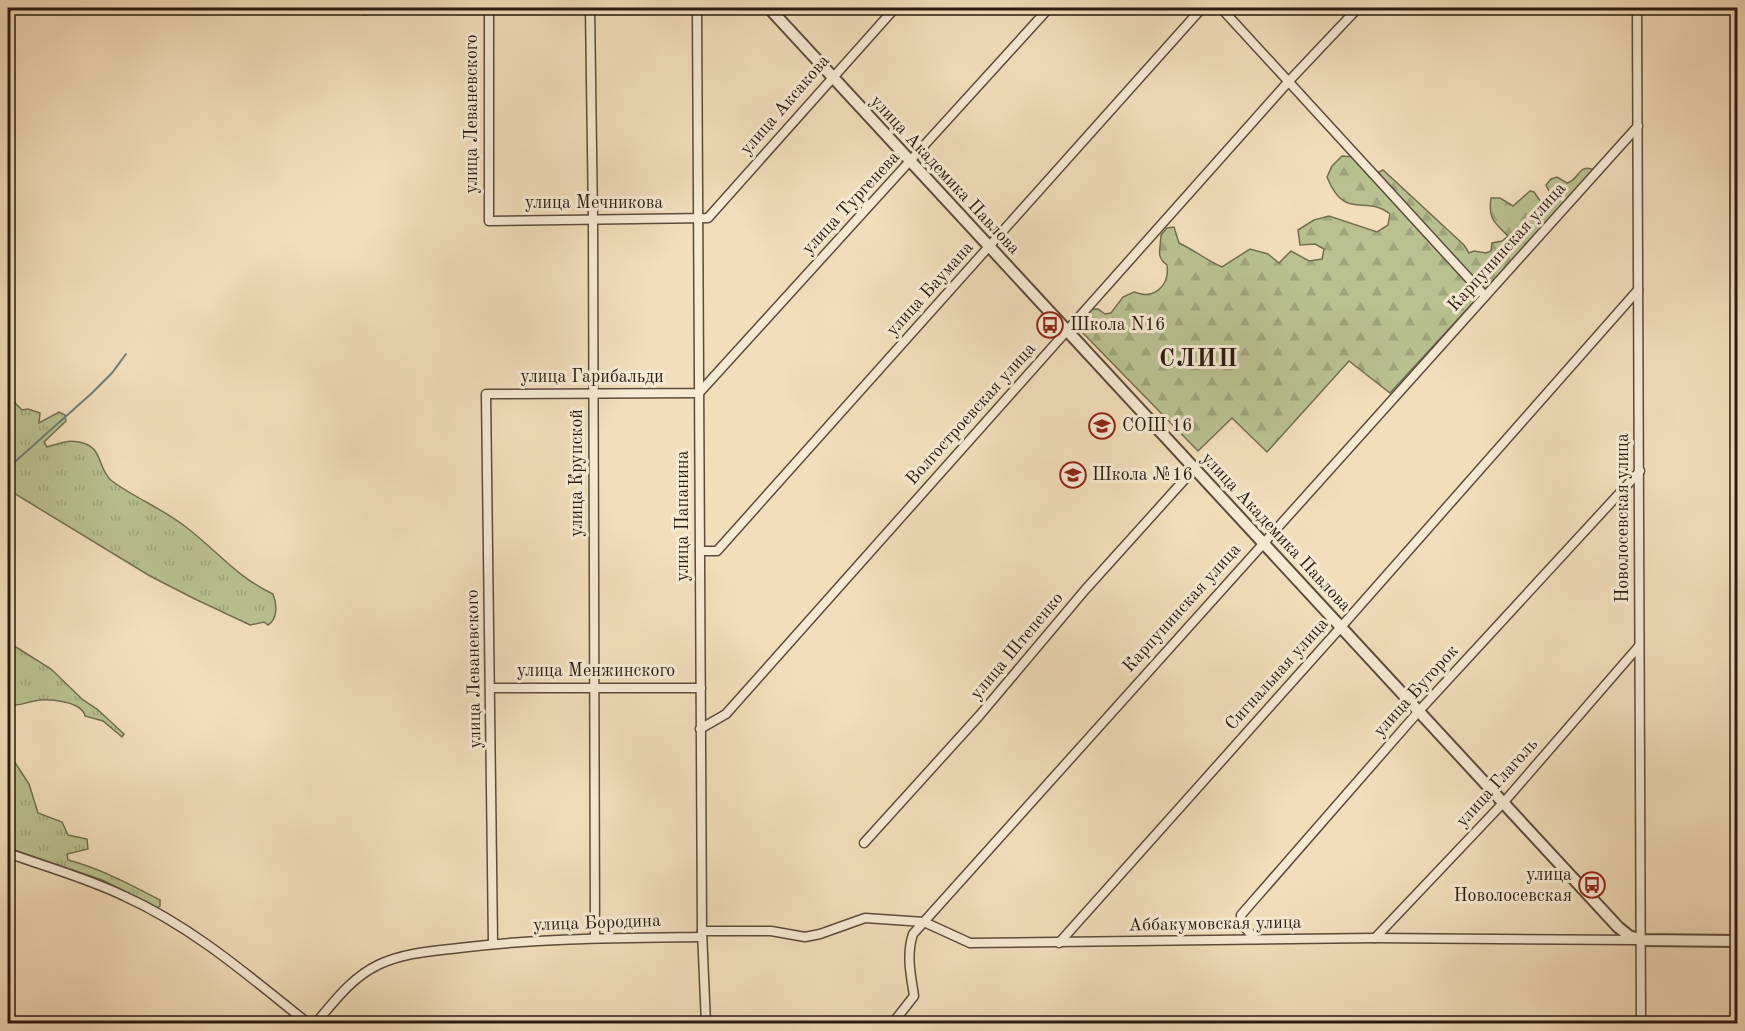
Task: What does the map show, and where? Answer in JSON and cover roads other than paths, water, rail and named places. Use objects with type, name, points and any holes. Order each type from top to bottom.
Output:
[{"type":"street","name":"улица Леваневского","points":[[489,8],[489,221]]},
{"type":"street","name":"улица Крупской","points":[[590,8],[593,220],[595,938]]},
{"type":"street","name":"улица Папанина","points":[[697,8],[700,729],[702,934],[706,1023]]},
{"type":"street","name":"улица Академика Павлова","points":[[768,8],[1618,927],[1629,936],[1641,940]]},
{"type":"street","name":"улица Аксакова","points":[[698,219],[708,218],[832,76],[895,8]]},
{"type":"street","name":"улица Тургенева","points":[[699,393],[1049,8]]},
{"type":"street","name":"улица Баумана","points":[[700,550],[717,551],[1202,8]]},
{"type":"street","points":[[1221,8],[1485,296]]},
{"type":"street","name":"Волгостроевская улица","points":[[700,729],[726,714],[1289,81],[1358,8]]},
{"type":"street","name":"Новолосевская улица","points":[[1637,12],[1641,1023]]},
{"type":"street","name":"Карпунинская улица","points":[[896,1023],[914,996],[909,958],[909,945],[913,934],[1638,126]]},
{"type":"street","name":"улица Мечникова","points":[[489,221],[698,219]]},
{"type":"street","name":"Сигнальная улица","points":[[1059,943],[1638,290]]},
{"type":"street","name":"улица Гарибальди","points":[[486,394],[699,393]]},
{"type":"street","name":"улица Леваневского","points":[[486,394],[494,944]]},
{"type":"street","name":"улица Штепенко","points":[[864,843],[980,716],[1085,590],[1194,469]]},
{"type":"street","name":"улица Бугорок","points":[[1255,939],[1241,923],[1241,915],[1419,711],[1640,471]]},
{"type":"street","name":"улица Глаголь","points":[[1375,938],[1504,802],[1639,646]]},
{"type":"street","name":"улица Менжинского","points":[[491,688],[700,688]]},
{"type":"street","points":[[8,853],[102,886],[153,911],[219,952],[309,1023]]},
{"type":"street","name":"Аббакумовская улица","points":[[702,934],[771,931],[805,937],[865,918],[924,922],[970,943],[1375,938],[1737,940]]},
{"type":"street","name":"улица Бородина","points":[[315,1023],[354,980],[379,964],[412,954],[494,944],[702,934]]},
{"type":"waterway","points":[[8,468],[92,393],[112,373],[126,354]]},
{"type":"place","name":"Школа N16","points":[[1050,325]]},
{"type":"place","name":"СОШ 16","points":[[1102,426]]},
{"type":"place","name":"Школа №16","points":[[1073,475]]},
{"type":"place","name":"улица Новолосевская","points":[[1592,885]]},
{"type":"district","name":"СЛИП","points":[[1199,360]]}]
